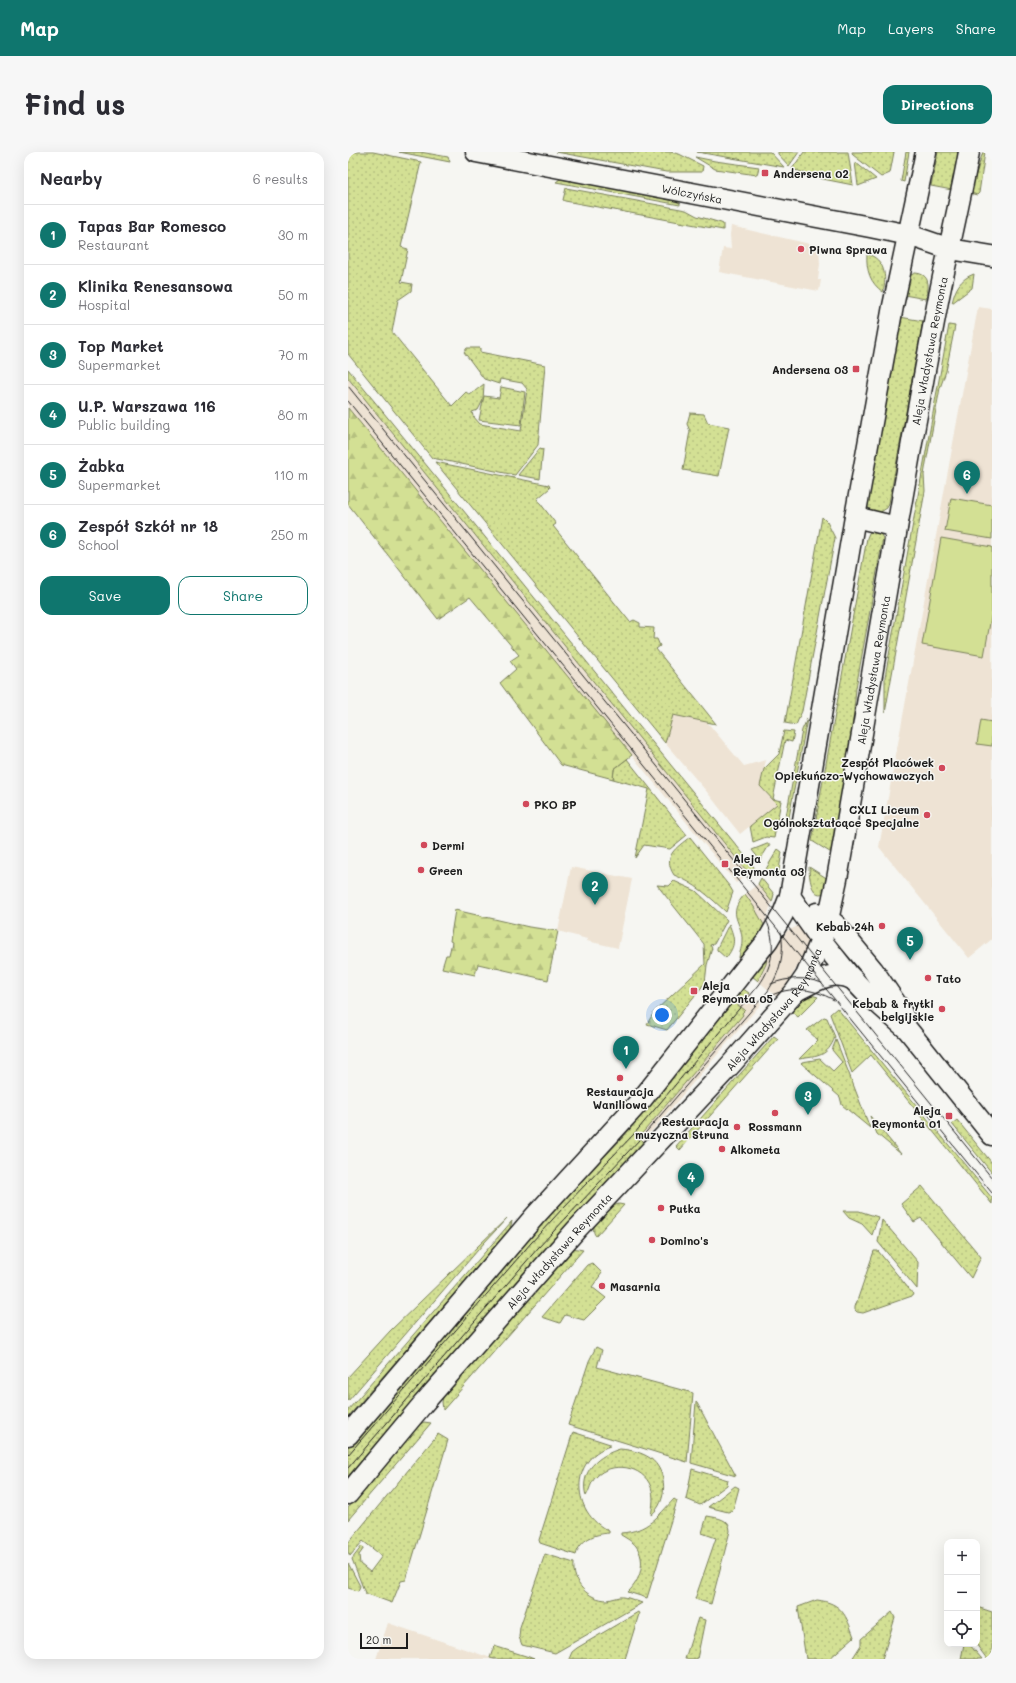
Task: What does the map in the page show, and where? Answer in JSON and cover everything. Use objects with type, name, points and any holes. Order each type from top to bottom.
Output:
[{"type":"main road","name":"Wólczyńska","points":[[476,152],[909,234],[950,249],[992,256]]},
{"type":"main road","points":[[348,1435],[535,1216],[642,1099],[768,940],[783,914],[790,896],[893,306],[926,152]]},
{"type":"main road","name":"Aleja Władysława Reymonta","points":[[348,1494],[423,1404],[576,1230],[726,1070],[795,992],[806,976],[828,920],[837,879],[855,781],[897,527],[938,303],[969,152]]},
{"type":"main road","points":[[855,517],[897,527]]},
{"type":"main road","points":[[790,896],[835,924],[873,970],[901,1011],[908,1030]]},
{"type":"main road","points":[[790,896],[821,940],[854,980],[908,1030],[992,1135]]},
{"type":"main road","points":[[795,992],[816,980],[829,976],[845,976],[854,980]]},
{"type":"shaded area","points":[[731,226],[819,246],[820,264],[818,280],[821,280],[819,291],[719,272],[723,248],[731,249]]},
{"type":"shaded area","name":"Zespół Placówek Opiekuńczo-Wychowawczych","points":[[978,307],[992,309],[992,939],[969,958],[879,847]]},
{"type":"shaded area","points":[[348,378],[749,873],[736,883],[348,408]]},
{"type":"shaded area","points":[[673,715],[707,722],[744,766],[766,760],[760,786],[777,804],[740,834],[707,792],[665,743]]},
{"type":"shaded area","points":[[571,867],[632,879],[618,948],[587,941],[587,939],[558,931]]},
{"type":"shaded area","points":[[758,884],[772,902],[764,925],[745,894]]},
{"type":"shaded area","points":[[798,926],[803,929],[811,943],[786,986],[777,997],[758,981],[763,972],[767,958],[787,931]]},
{"type":"shaded area","points":[[749,993],[761,1004],[643,1141],[638,1137],[743,1015],[738,1005]]},
{"type":"shaded area","points":[[388,1623],[494,1659],[376,1659]]},
{"type":"green space","points":[[352,152],[373,152],[421,162],[401,247],[408,249],[401,282],[412,284],[411,291],[398,300],[392,332],[452,406],[466,392],[470,395],[484,384],[483,400],[478,410],[472,412],[473,416],[480,424],[521,431],[527,389],[522,383],[500,379],[499,384],[484,379],[464,352],[467,348],[480,348],[480,352],[545,365],[538,445],[515,475],[432,458],[348,354],[348,153],[351,154]]},
{"type":"green space","points":[[399,152],[420,152],[448,157],[450,162]]},
{"type":"green space","points":[[556,152],[670,152],[679,154],[703,166],[702,172],[666,172]]},
{"type":"green space","points":[[697,152],[770,152],[784,167]]},
{"type":"green space","points":[[778,152],[799,152],[789,166],[778,154]]},
{"type":"green space","points":[[804,152],[848,152],[853,185],[823,179],[792,169]]},
{"type":"green space","points":[[852,152],[894,152],[890,173],[881,177],[853,155]]},
{"type":"green space","points":[[906,152],[909,152],[904,182],[901,181]]},
{"type":"green space","points":[[938,152],[959,152],[952,190],[931,186]]},
{"type":"green space","points":[[983,152],[985,152],[979,193],[977,195],[970,193]]},
{"type":"green space","points":[[695,157],[759,167],[757,175],[715,169]]},
{"type":"green space","points":[[855,162],[876,179],[858,186]]},
{"type":"green space","points":[[560,179],[664,197],[680,203],[680,205],[556,182]]},
{"type":"green space","points":[[566,188],[686,210],[697,216],[723,224],[723,230],[565,201],[563,200]]},
{"type":"green space","points":[[867,254],[873,256],[881,264],[885,280],[883,292],[875,285],[870,276],[867,265]]},
{"type":"green space","points":[[915,273],[924,276],[928,282],[926,299],[904,295],[909,276]]},
{"type":"green space","points":[[974,274],[972,288],[952,303],[959,285],[969,276]]},
{"type":"green space","points":[[900,317],[923,321],[889,503],[887,508],[879,513],[871,511],[866,505]]},
{"type":"green space","points":[[949,325],[955,326],[946,371],[940,388],[926,463],[924,475],[925,491],[885,713],[885,677]]},
{"type":"green space","points":[[348,369],[754,867],[755,871],[750,875],[348,378]]},
{"type":"green space","points":[[501,387],[525,392],[521,425],[479,420],[484,396],[499,398]]},
{"type":"green space","points":[[348,408],[632,755],[614,769],[613,779],[561,765],[500,683],[516,669],[510,661],[519,655],[470,597],[438,619],[348,504]]},
{"type":"green space","points":[[690,413],[704,414],[708,423],[729,427],[719,476],[683,470],[690,431],[687,424]]},
{"type":"green space","points":[[540,448],[543,449],[540,479],[518,475]]},
{"type":"green space","points":[[435,462],[549,485],[550,488],[537,499],[556,524],[553,526],[630,622],[634,620],[640,623],[640,627],[654,628],[653,639],[657,639],[660,646],[656,649],[716,724],[673,715],[665,743]]},
{"type":"green space","points":[[951,498],[992,505],[992,539],[945,531]]},
{"type":"green space","points":[[822,517],[827,522],[835,538],[802,711],[796,725],[785,723]]},
{"type":"green space","points":[[872,531],[879,532],[883,538],[856,688],[851,744],[833,854],[812,841],[867,538],[869,533]]},
{"type":"green space","points":[[941,538],[992,547],[992,612],[984,656],[922,645]]},
{"type":"green space","points":[[807,719],[788,823],[785,822],[802,730]]},
{"type":"green space","points":[[981,720],[992,722],[992,746],[977,744]]},
{"type":"green space","points":[[784,731],[794,732],[792,742],[785,740],[773,799],[781,801],[774,838],[766,837],[753,842],[750,826],[777,804],[760,786],[764,769],[779,754]]},
{"type":"green space","points":[[627,759],[687,835],[670,849],[644,845],[635,858],[649,789],[613,779],[614,769]]},
{"type":"green space","points":[[690,837],[733,892],[726,912],[695,886],[674,875],[669,863],[672,853]]},
{"type":"green space","points":[[770,844],[760,860],[752,850]]},
{"type":"green space","points":[[778,849],[782,852],[778,876],[775,877],[766,869]]},
{"type":"green space","points":[[809,867],[828,879],[824,893],[816,893],[814,890],[810,880]]},
{"type":"green space","points":[[761,878],[774,894],[772,902],[758,884]]},
{"type":"green space","points":[[674,881],[696,891],[727,920],[714,944],[710,945],[712,948],[707,965],[705,983],[667,1030],[647,1024],[654,1012],[705,964],[704,944],[657,885],[669,886]]},
{"type":"green space","points":[[745,894],[764,925],[751,949],[739,963],[742,934],[736,918],[736,908]]},
{"type":"green space","points":[[455,910],[529,927],[558,931],[548,980],[478,964],[475,975],[442,968],[446,955],[449,955],[452,942],[450,941]]},
{"type":"green space","points":[[729,924],[734,942],[732,949],[726,958],[717,950],[717,948]]},
{"type":"green space","points":[[767,958],[766,964],[758,981],[752,976]]},
{"type":"green space","points":[[742,988],[749,993],[738,1005],[745,1010],[742,1013],[743,1015],[639,1137],[647,1145],[437,1374],[348,1478],[348,1446],[538,1226],[625,1135]]},
{"type":"green space","points":[[808,994],[818,997],[798,1017],[792,1012]]},
{"type":"green space","points":[[837,1008],[992,1198],[992,1204],[871,1055],[852,1073],[830,1014]]},
{"type":"green space","points":[[824,1017],[827,1018],[835,1037],[832,1044],[822,1054],[799,1059],[818,1040],[807,1030]]},
{"type":"green space","points":[[774,1036],[778,1039],[680,1150],[676,1146]]},
{"type":"green space","points":[[836,1040],[870,1128],[842,1105],[840,1097],[801,1063],[820,1059],[833,1071],[842,1062],[832,1050]]},
{"type":"green space","points":[[870,1116],[901,1154],[877,1134]]},
{"type":"green space","points":[[957,1120],[992,1163],[992,1173],[952,1124]]},
{"type":"green space","points":[[922,1186],[981,1257],[971,1278],[921,1218],[914,1222],[901,1204]]},
{"type":"green space","points":[[619,1204],[624,1205],[596,1236],[594,1228],[597,1221],[609,1210]]},
{"type":"green space","points":[[843,1211],[859,1211],[878,1217],[872,1235],[862,1224],[849,1218]]},
{"type":"green space","points":[[507,1218],[348,1401],[348,1377],[390,1331]]},
{"type":"green space","points":[[882,1220],[918,1262],[917,1289],[878,1242]]},
{"type":"green space","points":[[512,1221],[510,1229],[348,1417],[348,1410]]},
{"type":"green space","points":[[572,1248],[583,1250],[443,1410],[443,1397]]},
{"type":"green space","points":[[874,1251],[878,1251],[913,1294],[912,1296],[863,1313],[857,1312],[855,1307]]},
{"type":"green space","points":[[592,1263],[602,1273],[592,1287],[606,1298],[584,1320],[565,1315],[560,1323],[542,1317],[587,1265]]},
{"type":"green space","points":[[596,1347],[602,1350],[597,1367],[693,1393],[687,1462],[568,1425],[589,1361]]},
{"type":"green space","points":[[696,1402],[697,1403],[736,1476],[691,1463]]},
{"type":"green space","points":[[424,1422],[431,1423],[348,1520],[348,1508],[416,1426]]},
{"type":"green space","points":[[573,1432],[610,1444],[610,1446],[597,1453],[587,1462],[582,1474],[580,1487],[582,1500],[587,1512],[596,1523],[609,1531],[609,1533],[589,1538],[581,1545],[576,1555],[540,1543],[539,1540]]},
{"type":"green space","points":[[438,1434],[448,1440],[406,1580],[401,1581],[392,1603],[365,1593],[352,1559],[362,1546],[364,1548],[359,1555],[360,1564],[370,1572],[382,1556],[363,1541],[350,1556],[348,1552],[348,1543]]},
{"type":"green space","points":[[620,1449],[647,1456],[656,1464],[660,1471],[664,1486],[663,1495],[657,1509],[651,1515],[653,1494],[651,1487],[641,1474],[634,1470],[618,1467],[602,1472],[594,1479],[586,1496],[585,1479],[592,1465],[605,1455]]},
{"type":"green space","points":[[692,1469],[728,1480],[727,1485],[700,1505],[686,1499]]},
{"type":"green space","points":[[735,1486],[739,1488],[733,1510],[728,1512],[708,1507]]},
{"type":"green space","points":[[674,1499],[677,1501],[647,1598],[628,1592],[639,1577],[641,1570],[641,1558],[636,1546],[621,1535],[621,1533],[630,1532],[645,1526],[657,1517]]},
{"type":"green space","points":[[707,1516],[723,1520],[728,1524],[730,1531],[711,1604],[695,1599],[716,1538],[702,1533]]},
{"type":"green space","points":[[545,1554],[574,1563],[576,1577],[583,1589],[588,1594],[601,1599],[608,1600],[622,1597],[642,1603],[555,1653],[522,1645],[519,1637],[520,1627]]},
{"type":"green space","points":[[348,1563],[360,1586],[358,1591],[348,1588]]},
{"type":"green space","points":[[817,1600],[832,1604],[842,1611],[854,1637],[829,1659],[806,1659],[798,1607]]},
{"type":"green space","points":[[980,1608],[992,1612],[992,1659],[987,1659],[978,1647],[980,1647]]},
{"type":"green space","points":[[638,1612],[639,1614],[625,1659],[569,1659],[572,1652],[577,1648]]},
{"type":"green space","points":[[892,1612],[895,1618],[882,1659],[852,1659],[861,1645],[861,1639]]},
{"type":"green space","points":[[698,1618],[705,1620],[697,1659],[685,1659]]},
{"type":"green space","points":[[494,1646],[529,1657],[534,1659],[490,1658]]},
{"type":"green space","points":[[963,1647],[972,1647],[982,1659],[961,1659]]},
{"type":"tram line","points":[[348,386],[992,1178]]},
{"type":"tram line","points":[[348,401],[992,1193]]},
{"type":"tram line","points":[[348,1455],[531,1243],[634,1134],[759,985],[768,970],[772,953],[772,936],[766,920]]},
{"type":"tram line","points":[[348,1468],[538,1248],[640,1139],[768,991],[776,977],[782,955],[781,932]]},
{"type":"tram line","points":[[771,984],[790,979],[803,979],[822,983]]},
{"type":"tram line","points":[[763,1000],[772,995],[790,990],[807,990],[816,992],[834,1000]]},
{"type":"place","name":"Andersena 02","points":[[765,173]]},
{"type":"place","name":"Piwna Sprawa","points":[[801,249]]},
{"type":"place","name":"Andersena 03","points":[[856,369]]},
{"type":"place","name":"Zespół Szkół nr 18","points":[[967,494]]},
{"type":"place","name":"Zespół Placówek Opiekuńczo-Wychowawczych","points":[[942,768]]},
{"type":"place","name":"PKO BP","points":[[526,804]]},
{"type":"place","name":"CXLI Liceum Ogólnokształcące Specjalne","points":[[927,815]]},
{"type":"place","name":"Dermi","points":[[424,845]]},
{"type":"place","name":"Aleja Reymonta 03","points":[[725,864]]},
{"type":"place","name":"Green","points":[[421,870]]},
{"type":"place","name":"Klinika Renesansowa","points":[[595,905]]},
{"type":"place","name":"Kebab 24h","points":[[882,926]]},
{"type":"place","name":"Żabka","points":[[910,960]]},
{"type":"place","name":"Tato","points":[[928,978]]},
{"type":"place","name":"Aleja Reymonta 05","points":[[694,991]]},
{"type":"place","name":"Kebab & frytki belgijskie","points":[[942,1009]]},
{"type":"place","name":"Tapas Bar Romesco","points":[[626,1069]]},
{"type":"place","name":"Restauracja Waniliowa","points":[[620,1078]]},
{"type":"place","name":"Rossmann","points":[[775,1113]]},
{"type":"place","name":"Top Market","points":[[808,1115]]},
{"type":"place","name":"Aleja Reymonta 01","points":[[949,1116]]},
{"type":"place","name":"Restauracja muzyczna Struna","points":[[737,1127]]},
{"type":"place","name":"Alkometa","points":[[722,1149]]},
{"type":"place","name":"U.P. Warszawa 116","points":[[691,1196]]},
{"type":"place","name":"Putka","points":[[661,1208]]},
{"type":"place","name":"Domino's","points":[[652,1240]]},
{"type":"place","name":"Masarnia","points":[[602,1286]]}]
